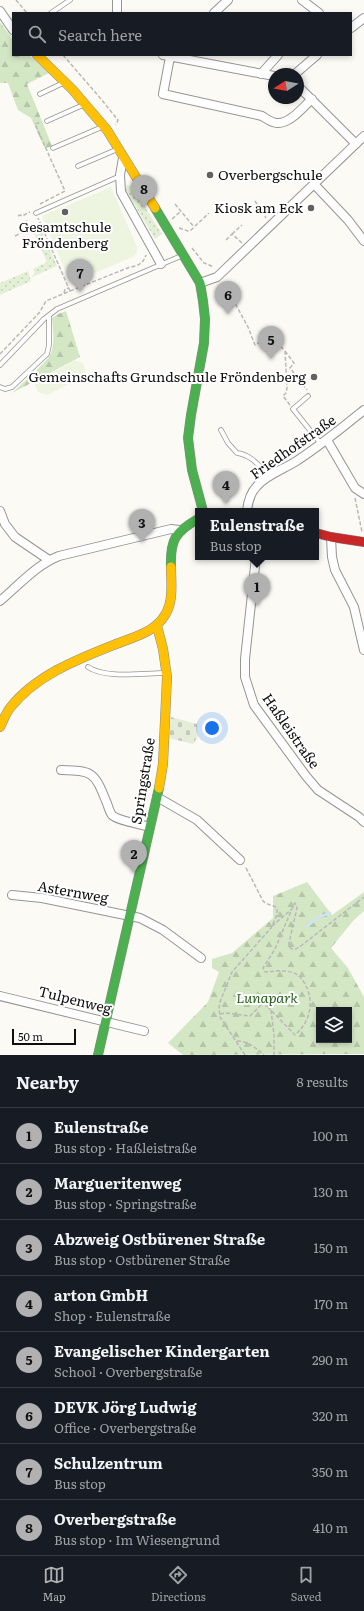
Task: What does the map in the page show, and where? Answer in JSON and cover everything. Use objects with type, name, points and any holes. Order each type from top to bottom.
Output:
[{"type":"street","points":[[116,12],[117,0]]},
{"type":"street","points":[[215,12],[228,0]]},
{"type":"street","points":[[302,0],[318,12]]},
{"type":"street","points":[[0,11],[12,29]]},
{"type":"street","points":[[352,27],[364,18]]},
{"type":"street","points":[[38,56],[65,82],[104,127],[200,283],[204,303],[205,332],[189,428],[191,468],[201,508]]},
{"type":"street","points":[[268,75],[186,58],[166,56],[163,94],[262,116],[277,123],[287,121],[312,99]]},
{"type":"street","points":[[261,74],[277,56]]},
{"type":"street","points":[[301,68],[312,56]]},
{"type":"street","points":[[304,92],[356,144]]},
{"type":"street","points":[[200,283],[218,277],[364,136]]},
{"type":"street","points":[[123,158],[120,176],[121,192],[161,264]]},
{"type":"street","points":[[314,184],[348,220],[364,241]]},
{"type":"street","name":"Friedhofstraße","points":[[247,508],[252,492],[258,485],[324,442],[364,410]]},
{"type":"street","points":[[324,442],[358,492],[364,494]]},
{"type":"street","points":[[0,511],[6,524],[15,537],[49,560]]},
{"type":"street","points":[[0,727],[2,719],[13,703],[30,688],[65,665],[145,633],[156,626],[167,612],[171,549],[174,536],[179,530],[195,520]]},
{"type":"street","points":[[0,601],[49,560],[73,552],[171,529],[179,530]]},
{"type":"street","points":[[319,534],[364,542]]},
{"type":"street","points":[[331,537],[332,557],[335,570],[354,607],[364,650]]},
{"type":"street","name":"Haßleistraße","points":[[256,560],[245,659],[245,677],[254,705],[318,790],[359,816],[364,822]]},
{"type":"street","name":"Springstraße","points":[[98,1055],[157,797],[162,764],[166,672],[163,649],[156,626]]},
{"type":"street","points":[[61,770],[83,771],[90,773],[100,785],[112,814],[118,818],[150,827]]},
{"type":"street","points":[[157,797],[197,820],[240,860]]},
{"type":"street","name":"Asternweg","points":[[12,895],[42,898],[140,918],[164,930],[201,958]]},
{"type":"street","name":"Tulpenweg","points":[[0,996],[144,1031]]},
{"type":"lane","points":[[52,12],[70,0]]},
{"type":"lane","points":[[40,94],[65,82]]},
{"type":"lane","points":[[45,121],[85,104]]},
{"type":"lane","points":[[53,148],[104,127]]},
{"type":"lane","points":[[78,166],[118,149]]},
{"type":"lane","points":[[36,212],[120,176]]},
{"type":"lane","points":[[0,365],[49,315],[64,306],[183,255]]},
{"type":"lane","points":[[0,387],[5,389],[12,387],[46,354],[49,345],[49,315]]},
{"type":"lane","points":[[308,396],[293,409],[324,442]]},
{"type":"lane","points":[[221,430],[228,443],[237,453],[244,454],[254,460],[269,477]]},
{"type":"lane","points":[[88,667],[93,670],[113,674],[166,672]]},
{"type":"path","points":[[16,0],[26,12]]},
{"type":"path","points":[[64,56],[118,120],[116,130]]},
{"type":"path","points":[[45,121],[35,124],[65,191],[35,206],[41,225],[70,291]]},
{"type":"path","points":[[255,201],[269,223]]},
{"type":"path","points":[[175,204],[194,227]]},
{"type":"path","points":[[172,219],[181,211]]},
{"type":"path","points":[[18,216],[36,212]]},
{"type":"path","points":[[178,228],[188,231],[209,213]]},
{"type":"path","points":[[16,236],[27,228],[28,231],[41,225]]},
{"type":"path","points":[[226,240],[242,225]]},
{"type":"path","points":[[232,234],[245,246]]},
{"type":"path","points":[[189,244],[204,263],[214,267],[223,265],[229,273],[223,282],[248,327],[255,345],[271,336],[294,363],[290,368],[308,391]]},
{"type":"path","points":[[0,354],[39,313],[46,301],[130,267],[136,266],[145,260],[147,253]]},
{"type":"path","points":[[64,294],[65,290],[69,288]]},
{"type":"path","points":[[285,351],[287,388],[286,393],[283,396],[293,409]]},
{"type":"path","points":[[355,488],[354,495],[360,522]]},
{"type":"path","points":[[240,860],[263,901],[277,908],[277,915],[272,926]]},
{"type":"path","points":[[220,1014],[226,1013],[250,1016],[262,1004],[265,1004],[294,1035],[303,1026],[310,1012],[311,1003],[305,985],[298,975],[282,971],[265,972],[263,968],[275,948],[295,903],[297,912],[289,943],[289,947],[292,950],[302,945],[364,897]]},
{"type":"path","points":[[245,1055],[220,1014],[220,1002],[232,972],[272,926],[292,909]]},
{"type":"path","points":[[271,1010],[274,1035],[274,1055]]},
{"type":"path","points":[[237,1041],[248,1043],[264,1055]]},
{"type":"green space","points":[[0,22],[12,39],[12,56],[30,56],[49,73],[27,84],[52,146],[45,149],[31,118],[18,110],[8,83],[0,83]]},
{"type":"green space","points":[[126,185],[132,187],[162,234],[155,239],[125,189]]},
{"type":"green space","points":[[111,187],[137,247],[137,252],[134,256],[95,273],[93,270],[69,279],[42,216]]},
{"type":"green space","points":[[40,228],[57,266],[32,277],[35,274],[33,269],[47,262],[33,231]]},
{"type":"green space","points":[[28,271],[31,281],[0,295],[0,283]]},
{"type":"green space","points":[[66,311],[80,357],[12,393],[48,358],[53,345],[52,318]]},
{"type":"green space","points":[[74,361],[81,362],[84,365],[85,372],[82,377],[47,395],[38,392],[35,384],[38,380]]},
{"type":"green space","points":[[171,717],[197,724],[198,736],[193,744],[169,738]]},
{"type":"green space","name":"Lunapark","points":[[307,882],[332,915],[364,892],[364,911],[353,921],[331,948],[348,968],[364,997],[364,1054],[183,1055],[168,1043],[208,1002],[219,972],[212,968],[212,959],[232,953],[273,918],[273,896]]},
{"type":"waterway","points":[[306,927],[319,917],[330,913]]},
{"type":"traffic: fast","points":[[155,208],[200,283],[203,301],[205,319],[204,343],[188,438],[192,470],[202,508]]},
{"type":"traffic: fast","points":[[171,567],[173,543],[179,533],[195,521]]},
{"type":"traffic: fast","points":[[98,1055],[159,788]]},
{"type":"traffic: slow","points":[[38,56],[72,89],[107,130],[155,208]]},
{"type":"traffic: slow","points":[[0,727],[9,710],[20,696],[45,677],[73,662],[137,636],[156,626],[165,615],[170,604],[171,567]]},
{"type":"traffic: slow","points":[[157,626],[163,649],[167,677],[163,764],[159,788]]},
{"type":"traffic: jam","points":[[319,534],[364,542]]},
{"type":"place","name":"Overbergschule","points":[[210,175]]},
{"type":"place","name":"Overbergstraße","points":[[144,208]]},
{"type":"place","name":"Kiosk am Eck","points":[[311,208]]},
{"type":"place","name":"Gesamtschule Fröndenberg","points":[[65,212]]},
{"type":"place","name":"Schulzentrum","points":[[80,292]]},
{"type":"place","name":"DEVK Jörg Ludwig","points":[[228,314]]},
{"type":"place","name":"Evangelischer Kindergarten","points":[[271,359]]},
{"type":"place","name":"Gemeinschafts Grundschule Fröndenberg","points":[[314,377]]},
{"type":"place","name":"arton GmbH","points":[[226,504]]},
{"type":"place","name":"Abzweig Ostbürener Straße","points":[[142,542]]},
{"type":"place","name":"Eulenstraße","points":[[257,606]]},
{"type":"place","name":"Margueritenweg","points":[[134,873]]}]
